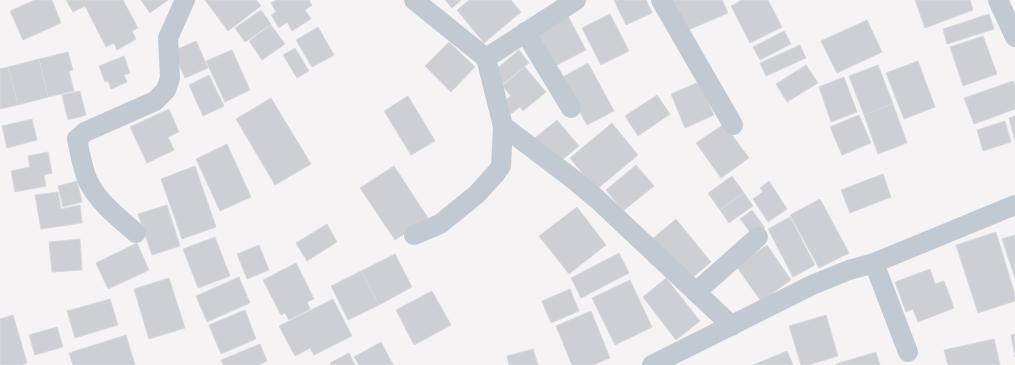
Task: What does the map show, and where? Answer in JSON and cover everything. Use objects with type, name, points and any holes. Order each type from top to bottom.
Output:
[{"type":"street","points":[[136,233],[117,217],[95,193],[87,180],[77,139],[84,132],[155,101],[166,90],[170,78],[168,38],[185,0]]},
{"type":"street","points":[[414,0],[486,58],[503,126],[502,159],[496,173],[478,194],[440,224],[414,235]]},
{"type":"street","points":[[486,58],[576,0]]},
{"type":"street","points":[[661,0],[733,125]]},
{"type":"street","points":[[998,0],[1015,37]]},
{"type":"street","points":[[525,32],[571,108]]},
{"type":"street","points":[[503,126],[597,199],[732,326]]},
{"type":"street","points":[[652,365],[732,326],[777,301],[812,285],[849,270],[874,263],[1015,205]]},
{"type":"street","points":[[696,292],[758,237]]},
{"type":"street","points":[[874,263],[908,352]]},
{"type":"building","points":[[35,0],[52,0],[61,23],[23,40],[10,11]]},
{"type":"building","points":[[66,0],[123,0],[138,28],[132,31],[136,39],[117,50],[114,43],[106,47],[85,6],[73,12]]},
{"type":"building","points":[[141,0],[168,0],[150,13]]},
{"type":"building","points":[[205,0],[256,0],[261,6],[228,31]]},
{"type":"building","points":[[276,0],[309,0],[312,5],[305,10],[311,19],[292,31],[287,22],[279,28],[271,15],[276,12],[271,3]]},
{"type":"building","points":[[445,0],[461,0],[452,8]]},
{"type":"building","points":[[469,0],[511,0],[521,12],[484,43],[457,10]]},
{"type":"building","points":[[614,0],[646,0],[652,13],[626,25]]},
{"type":"building","points":[[672,0],[722,0],[728,13],[686,31]]},
{"type":"building","points":[[742,0],[768,0],[782,27],[750,43],[731,6]]},
{"type":"building","points":[[915,0],[970,0],[973,10],[925,28]]},
{"type":"building","points":[[261,10],[271,24],[245,42],[235,28]]},
{"type":"building","points":[[610,14],[629,51],[601,65],[582,28]]},
{"type":"building","points":[[989,14],[994,29],[947,44],[943,29]]},
{"type":"building","points":[[568,16],[586,50],[551,68],[533,35]]},
{"type":"building","points":[[867,20],[882,52],[837,73],[821,41]]},
{"type":"building","points":[[271,25],[285,44],[262,60],[249,41]]},
{"type":"building","points":[[318,27],[334,55],[312,67],[296,40]]},
{"type":"building","points":[[784,31],[791,44],[760,60],[753,47]]},
{"type":"building","points":[[983,36],[997,74],[963,86],[950,47]]},
{"type":"building","points":[[196,41],[208,68],[185,78],[173,51]]},
{"type":"building","points":[[449,42],[475,67],[451,92],[425,66]]},
{"type":"building","points":[[800,45],[806,58],[766,76],[760,63]]},
{"type":"building","points":[[295,48],[309,71],[297,78],[283,55]]},
{"type":"building","points":[[232,50],[250,90],[225,102],[206,61]]},
{"type":"building","points":[[519,50],[529,63],[503,84],[493,72]]},
{"type":"building","points":[[68,52],[73,70],[69,71],[74,91],[48,97],[39,59]]},
{"type":"building","points":[[124,56],[130,73],[124,75],[127,82],[111,89],[108,81],[105,82],[99,66]]},
{"type":"building","points":[[39,59],[48,97],[18,105],[8,67]]},
{"type":"building","points":[[918,61],[935,107],[904,119],[886,73]]},
{"type":"building","points":[[588,63],[614,111],[587,125],[561,78]]},
{"type":"building","points":[[806,65],[818,83],[787,102],[776,84]]},
{"type":"building","points":[[878,65],[893,104],[864,115],[849,76]]},
{"type":"building","points":[[8,67],[18,105],[0,109],[0,69]]},
{"type":"building","points":[[525,67],[546,92],[523,111],[520,107],[511,114],[502,103],[511,96],[502,86]]},
{"type":"building","points":[[209,75],[224,106],[203,116],[189,85]]},
{"type":"building","points":[[844,77],[857,112],[831,122],[819,87]]},
{"type":"building","points":[[1013,81],[1015,86],[1015,109],[974,124],[964,98]]},
{"type":"building","points":[[699,82],[714,115],[685,128],[671,94]]},
{"type":"building","points":[[80,91],[86,115],[68,120],[62,95]]},
{"type":"building","points":[[657,95],[670,114],[638,136],[625,116]]},
{"type":"building","points":[[408,96],[435,141],[411,155],[384,111]]},
{"type":"building","points":[[271,98],[311,164],[275,185],[236,119]]},
{"type":"building","points":[[893,104],[907,143],[878,154],[864,115]]},
{"type":"building","points":[[169,109],[179,132],[168,137],[174,150],[147,163],[130,127]]},
{"type":"building","points":[[859,115],[871,143],[842,155],[830,127]]},
{"type":"building","points":[[1015,116],[1015,141],[1009,118]]},
{"type":"building","points":[[32,119],[37,140],[7,148],[2,126]]},
{"type":"building","points":[[557,120],[579,146],[557,164],[535,138]]},
{"type":"building","points":[[1005,121],[1011,142],[983,151],[977,130]]},
{"type":"building","points":[[612,123],[638,155],[596,190],[570,158]]},
{"type":"building","points":[[724,124],[749,158],[721,178],[696,143]]},
{"type":"building","points":[[227,144],[251,197],[220,211],[196,159]]},
{"type":"building","points":[[48,152],[52,173],[44,175],[46,186],[15,192],[11,171],[30,167],[28,156]]},
{"type":"building","points":[[636,165],[654,186],[623,211],[606,190]]},
{"type":"building","points":[[195,166],[216,227],[182,239],[161,179]]},
{"type":"building","points":[[394,166],[428,218],[395,240],[360,188]]},
{"type":"building","points":[[883,174],[891,197],[850,213],[841,190]]},
{"type":"building","points":[[732,176],[744,193],[720,210],[708,193]]},
{"type":"building","points":[[77,181],[82,202],[63,207],[58,186]]},
{"type":"building","points":[[769,181],[787,209],[768,222],[753,199],[763,192],[760,188]]},
{"type":"building","points":[[58,192],[61,209],[80,205],[82,223],[41,229],[35,195]]},
{"type":"building","points":[[744,193],[753,206],[729,223],[720,210]]},
{"type":"building","points":[[820,199],[849,253],[819,268],[790,215]]},
{"type":"building","points":[[167,205],[180,246],[152,255],[138,214]]},
{"type":"building","points":[[577,207],[606,245],[569,274],[539,236]]},
{"type":"building","points":[[752,210],[765,228],[753,236],[740,219]]},
{"type":"building","points":[[790,217],[815,265],[793,277],[768,229]]},
{"type":"building","points":[[676,219],[711,262],[687,282],[652,239]]},
{"type":"building","points":[[327,224],[337,242],[307,261],[296,243]]},
{"type":"building","points":[[996,232],[1015,295],[1015,301],[978,313],[956,245]]},
{"type":"building","points":[[1015,235],[1015,278],[1002,239]]},
{"type":"building","points":[[215,237],[230,276],[198,288],[183,249]]},
{"type":"building","points":[[80,239],[82,270],[52,272],[49,242]]},
{"type":"building","points":[[137,243],[149,270],[108,289],[96,263]]},
{"type":"building","points":[[259,245],[269,270],[247,279],[237,254]]},
{"type":"building","points":[[767,245],[791,280],[761,301],[736,266]]},
{"type":"building","points":[[619,253],[629,273],[581,298],[571,278]]},
{"type":"building","points":[[395,254],[412,287],[379,305],[361,271]]},
{"type":"building","points":[[296,263],[314,299],[307,302],[310,309],[289,320],[285,313],[281,315],[263,280]]},
{"type":"building","points":[[930,269],[935,284],[944,281],[954,308],[918,322],[913,309],[906,312],[895,282]]},
{"type":"building","points":[[361,271],[379,305],[348,320],[331,286]]},
{"type":"building","points":[[239,277],[250,303],[207,322],[196,296]]},
{"type":"building","points":[[169,278],[185,328],[149,339],[134,289]]},
{"type":"building","points":[[666,278],[700,321],[676,340],[643,297]]},
{"type":"building","points":[[630,280],[652,327],[615,345],[592,298]]},
{"type":"building","points":[[570,289],[579,311],[551,323],[542,301]]},
{"type":"building","points":[[432,291],[451,325],[414,345],[396,310]]},
{"type":"building","points":[[110,299],[118,325],[75,338],[67,311]]},
{"type":"building","points":[[333,299],[352,336],[314,355],[310,348],[295,356],[279,326]]},
{"type":"building","points":[[245,310],[256,339],[221,354],[209,325]]},
{"type":"building","points":[[591,311],[610,358],[593,365],[572,365],[556,326]]},
{"type":"building","points":[[13,315],[27,363],[21,365],[0,365],[0,319]]},
{"type":"building","points":[[826,315],[838,356],[808,365],[801,365],[789,326]]},
{"type":"building","points":[[57,327],[63,347],[35,355],[29,335]]},
{"type":"building","points":[[1015,334],[1015,357],[1011,335]]},
{"type":"building","points":[[126,335],[135,365],[73,365],[69,353]]},
{"type":"building","points":[[994,339],[1000,365],[948,365],[944,350]]},
{"type":"building","points":[[381,342],[393,365],[359,365],[354,357]]},
{"type":"building","points":[[260,344],[267,361],[259,365],[223,365],[221,360]]},
{"type":"building","points":[[533,349],[538,365],[509,365],[507,356]]},
{"type":"building","points":[[787,351],[793,365],[753,365]]},
{"type":"building","points":[[876,352],[880,365],[836,365],[836,364]]},
{"type":"building","points":[[349,353],[355,365],[331,365],[330,363]]}]
